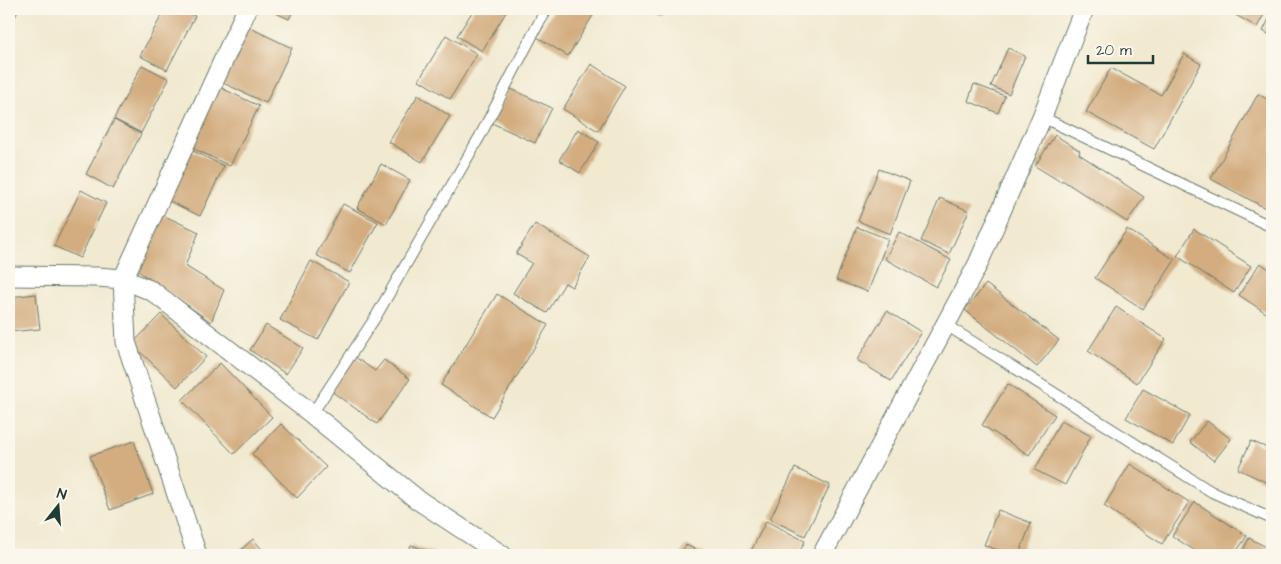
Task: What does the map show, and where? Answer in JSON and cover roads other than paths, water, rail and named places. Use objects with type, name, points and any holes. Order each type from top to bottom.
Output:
[{"type":"street","points":[[197,555],[126,342],[123,279],[247,9]]},
{"type":"street","points":[[822,555],[978,264],[1042,117],[1084,9]]},
{"type":"street","points":[[9,276],[123,279],[152,292],[312,414],[418,500],[502,555]]},
{"type":"lane","points":[[312,414],[375,318],[470,154],[546,9]]},
{"type":"lane","points":[[1042,117],[1272,227]]},
{"type":"lane","points":[[946,326],[1212,492],[1272,519]]}]
